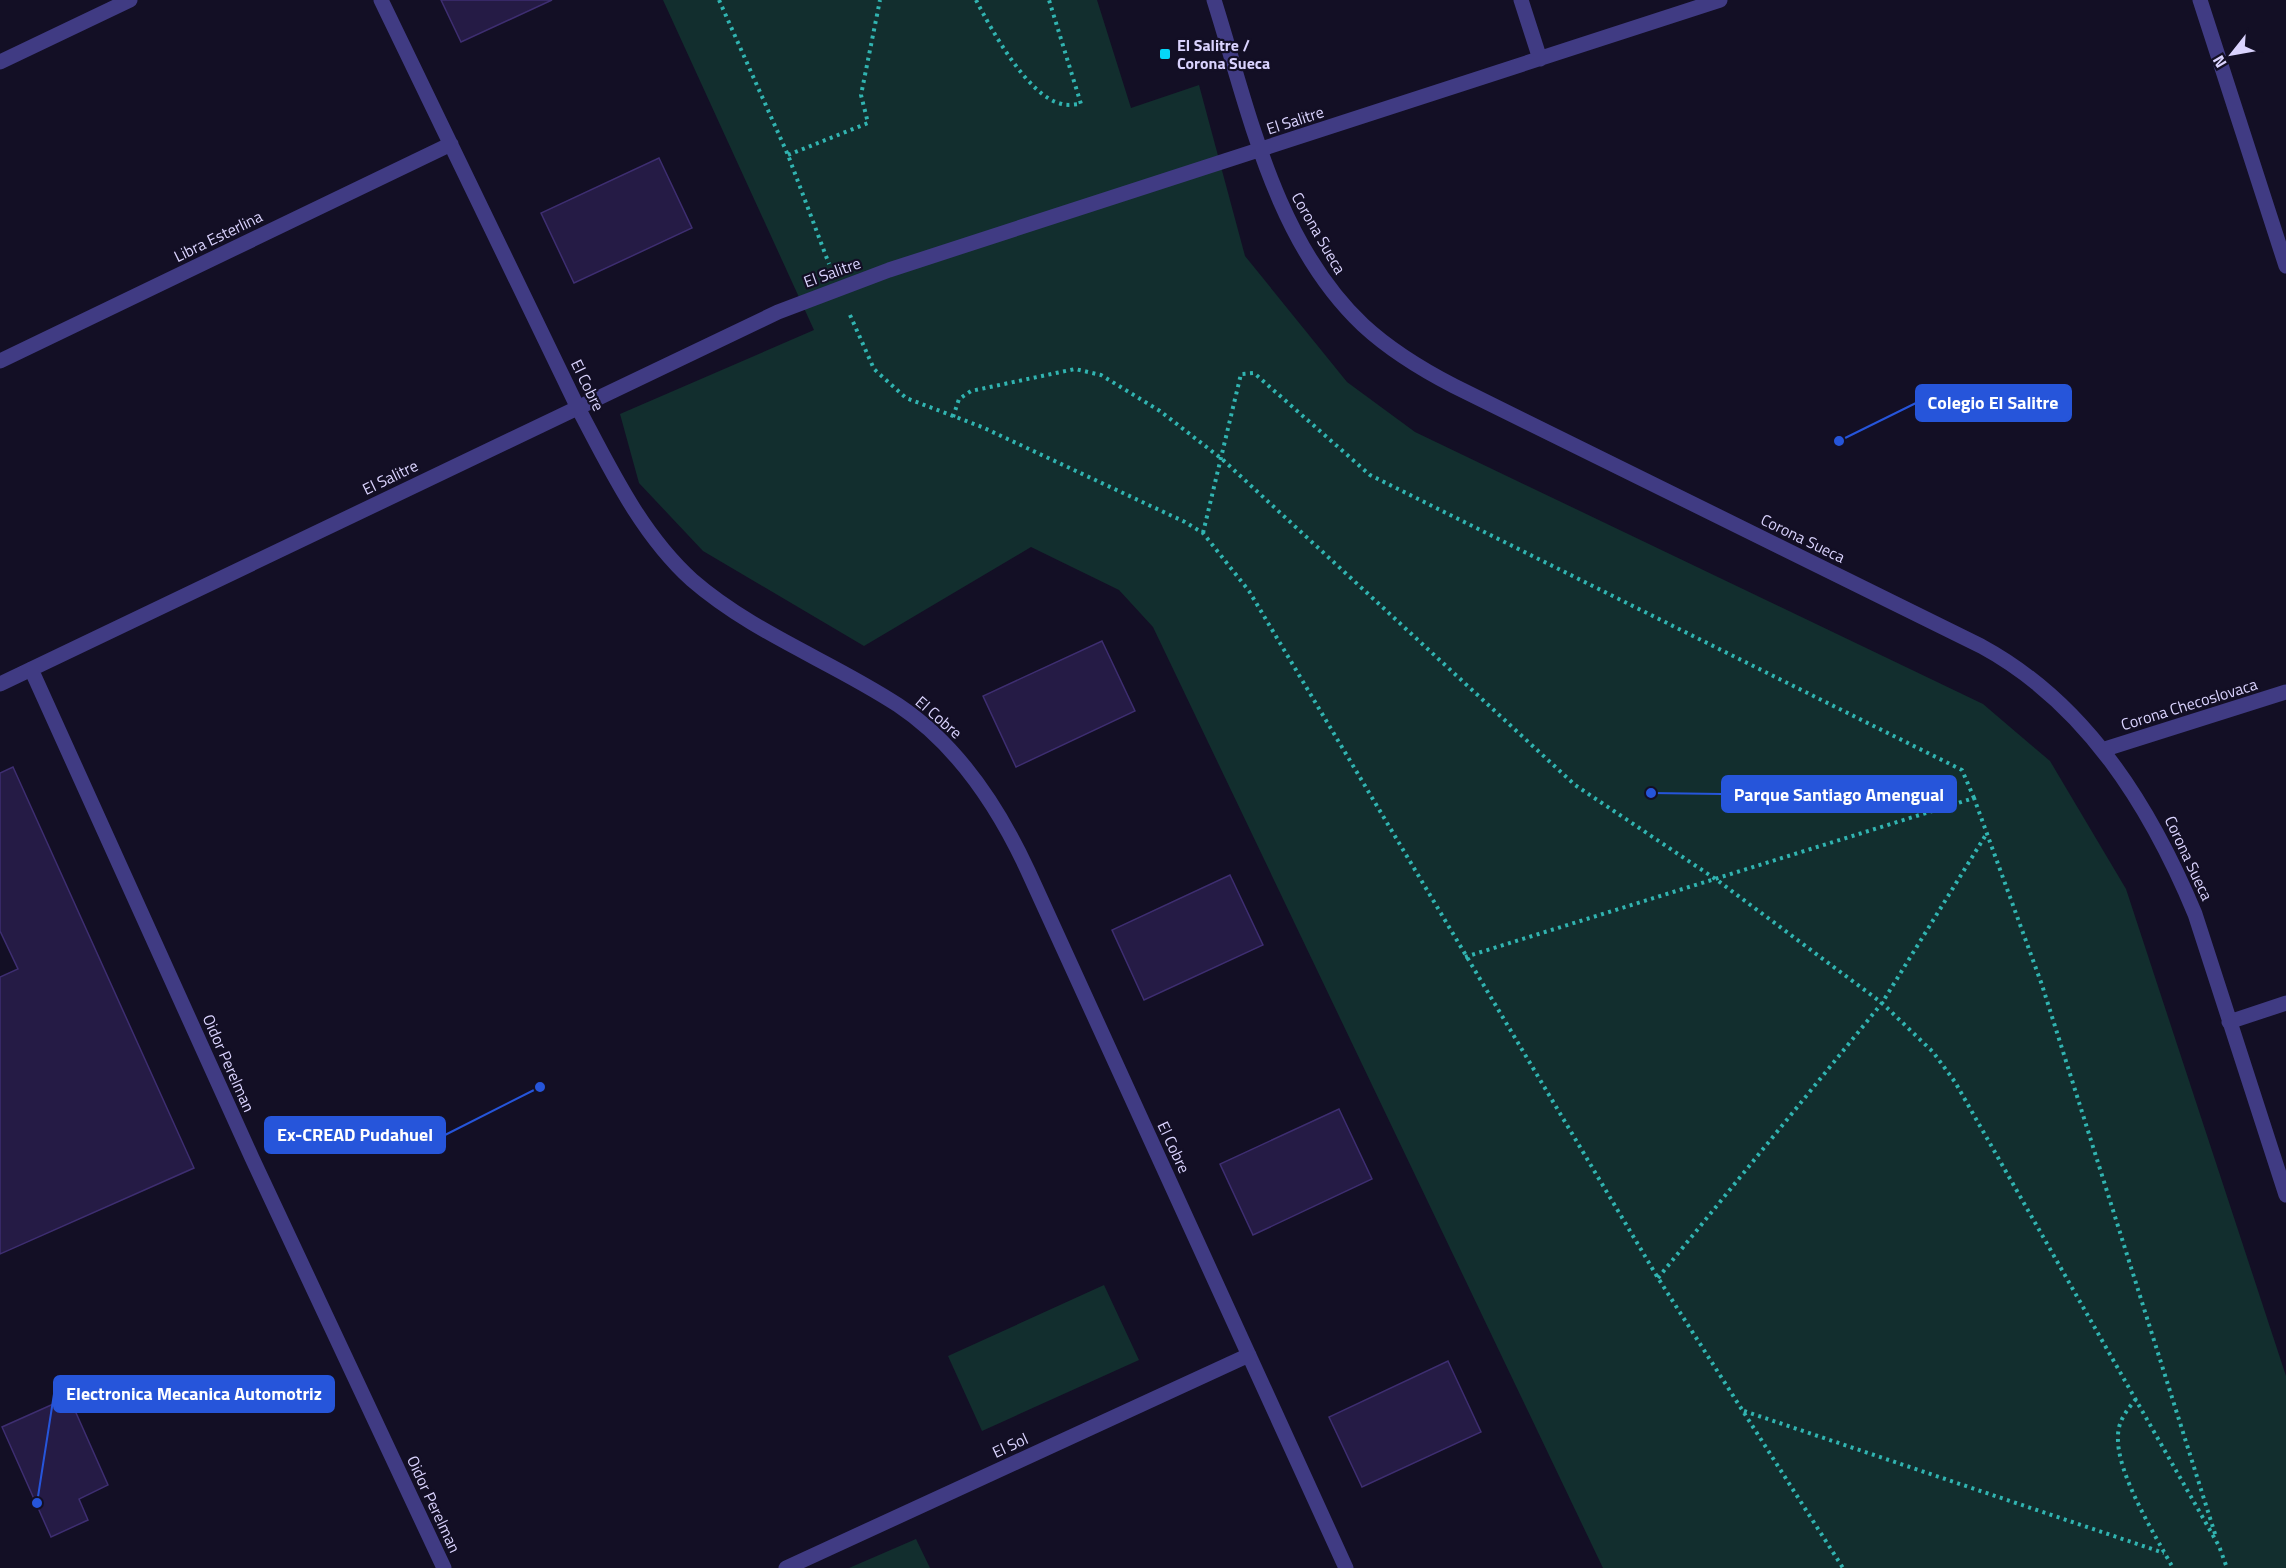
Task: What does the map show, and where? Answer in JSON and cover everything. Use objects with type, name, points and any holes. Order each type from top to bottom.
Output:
[{"type":"street","points":[[0,62],[130,0]]},
{"type":"street","name":"El Cobre","points":[[381,0],[577,406],[627,497],[648,529],[691,578],[746,619],[898,705],[950,750],[994,805],[1028,871],[1346,1568]]},
{"type":"street","name":"Corona Sueca","points":[[1214,0],[1279,202],[1310,260],[1342,303],[1386,345],[1418,367],[1454,386],[2005,659],[2037,682],[2071,714],[2102,750],[2150,818],[2176,869],[2194,914],[2286,1195]]},
{"type":"street","points":[[1521,0],[1540,59]]},
{"type":"street","name":"El Salitre","points":[[0,684],[577,406],[778,312],[838,288],[1720,0]]},
{"type":"street","points":[[2200,0],[2286,266]]},
{"type":"street","name":"Libra Esterlina","points":[[0,360],[451,144]]},
{"type":"street","name":"Oidor Perelman","points":[[31,669],[252,1158],[444,1568]]},
{"type":"street","name":"Corona Checoslovaca","points":[[2102,750],[2286,692]]},
{"type":"street","points":[[2229,1022],[2286,1003]]},
{"type":"street","name":"El Sol","points":[[786,1568],[1249,1355]]},
{"type":"path","points":[[718,0],[788,155],[838,288],[874,369],[906,398],[982,427],[1185,522],[1203,533],[1249,591],[1658,1278],[1843,1568]]},
{"type":"path","points":[[788,155],[868,123],[861,95],[880,0]]},
{"type":"path","points":[[976,0],[1011,60],[1042,92],[1061,104],[1081,104],[1049,0]]},
{"type":"path","points":[[953,417],[959,399],[971,391],[1075,369],[1101,375],[1125,388],[1160,411],[1222,459],[1575,785],[1717,880],[1882,1003],[1933,1052],[1955,1083],[2219,1546]]},
{"type":"path","points":[[1203,533],[1241,374],[1254,373],[1370,475],[1962,770],[1987,832],[2042,986],[2227,1568]]},
{"type":"path","points":[[1465,957],[1974,798]]},
{"type":"path","points":[[1658,1278],[1882,1003],[1987,832]]},
{"type":"path","points":[[2136,1400],[2123,1414],[2118,1436],[2123,1466],[2149,1526],[2173,1568]]},
{"type":"path","points":[[1744,1411],[2164,1552]]},
{"type":"green space","points":[[663,0],[1097,0],[1131,108],[1199,85],[1245,256],[1347,382],[1415,432],[1983,704],[2050,761],[2126,889],[2286,1376],[2286,1568],[1603,1568],[1153,627],[1119,590],[1031,547],[864,646],[703,551],[639,483],[620,414],[814,330]]},
{"type":"green space","points":[[1104,1285],[1139,1360],[982,1431],[948,1356]]},
{"type":"green space","points":[[916,1539],[930,1568],[849,1568]]},
{"type":"building","points":[[441,0],[552,0],[461,42]]},
{"type":"building","points":[[659,158],[692,228],[574,283],[541,213]]},
{"type":"building","points":[[1102,641],[1135,711],[1016,767],[983,696]]},
{"type":"building","points":[[13,767],[194,1168],[0,1254],[0,977],[18,969],[0,931],[0,773]]},
{"type":"building","points":[[1230,875],[1263,945],[1144,1000],[1112,930]]},
{"type":"building","points":[[1339,1109],[1372,1179],[1253,1235],[1220,1164]]},
{"type":"building","points":[[1448,1361],[1481,1432],[1362,1487],[1329,1417]]},
{"type":"building","points":[[69,1397],[108,1485],[79,1499],[88,1520],[51,1537],[2,1427]]},
{"type":"place","name":"El Salitre / Corona Sueca","points":[[1165,54]]},
{"type":"place","name":"Colegio El Salitre","points":[[1839,441]]},
{"type":"place","name":"Parque Santiago Amengual","points":[[1651,793]]},
{"type":"place","name":"Ex-CREAD Pudahuel","points":[[540,1087]]},
{"type":"place","name":"Electronica Mecanica Automotriz","points":[[37,1503]]}]
